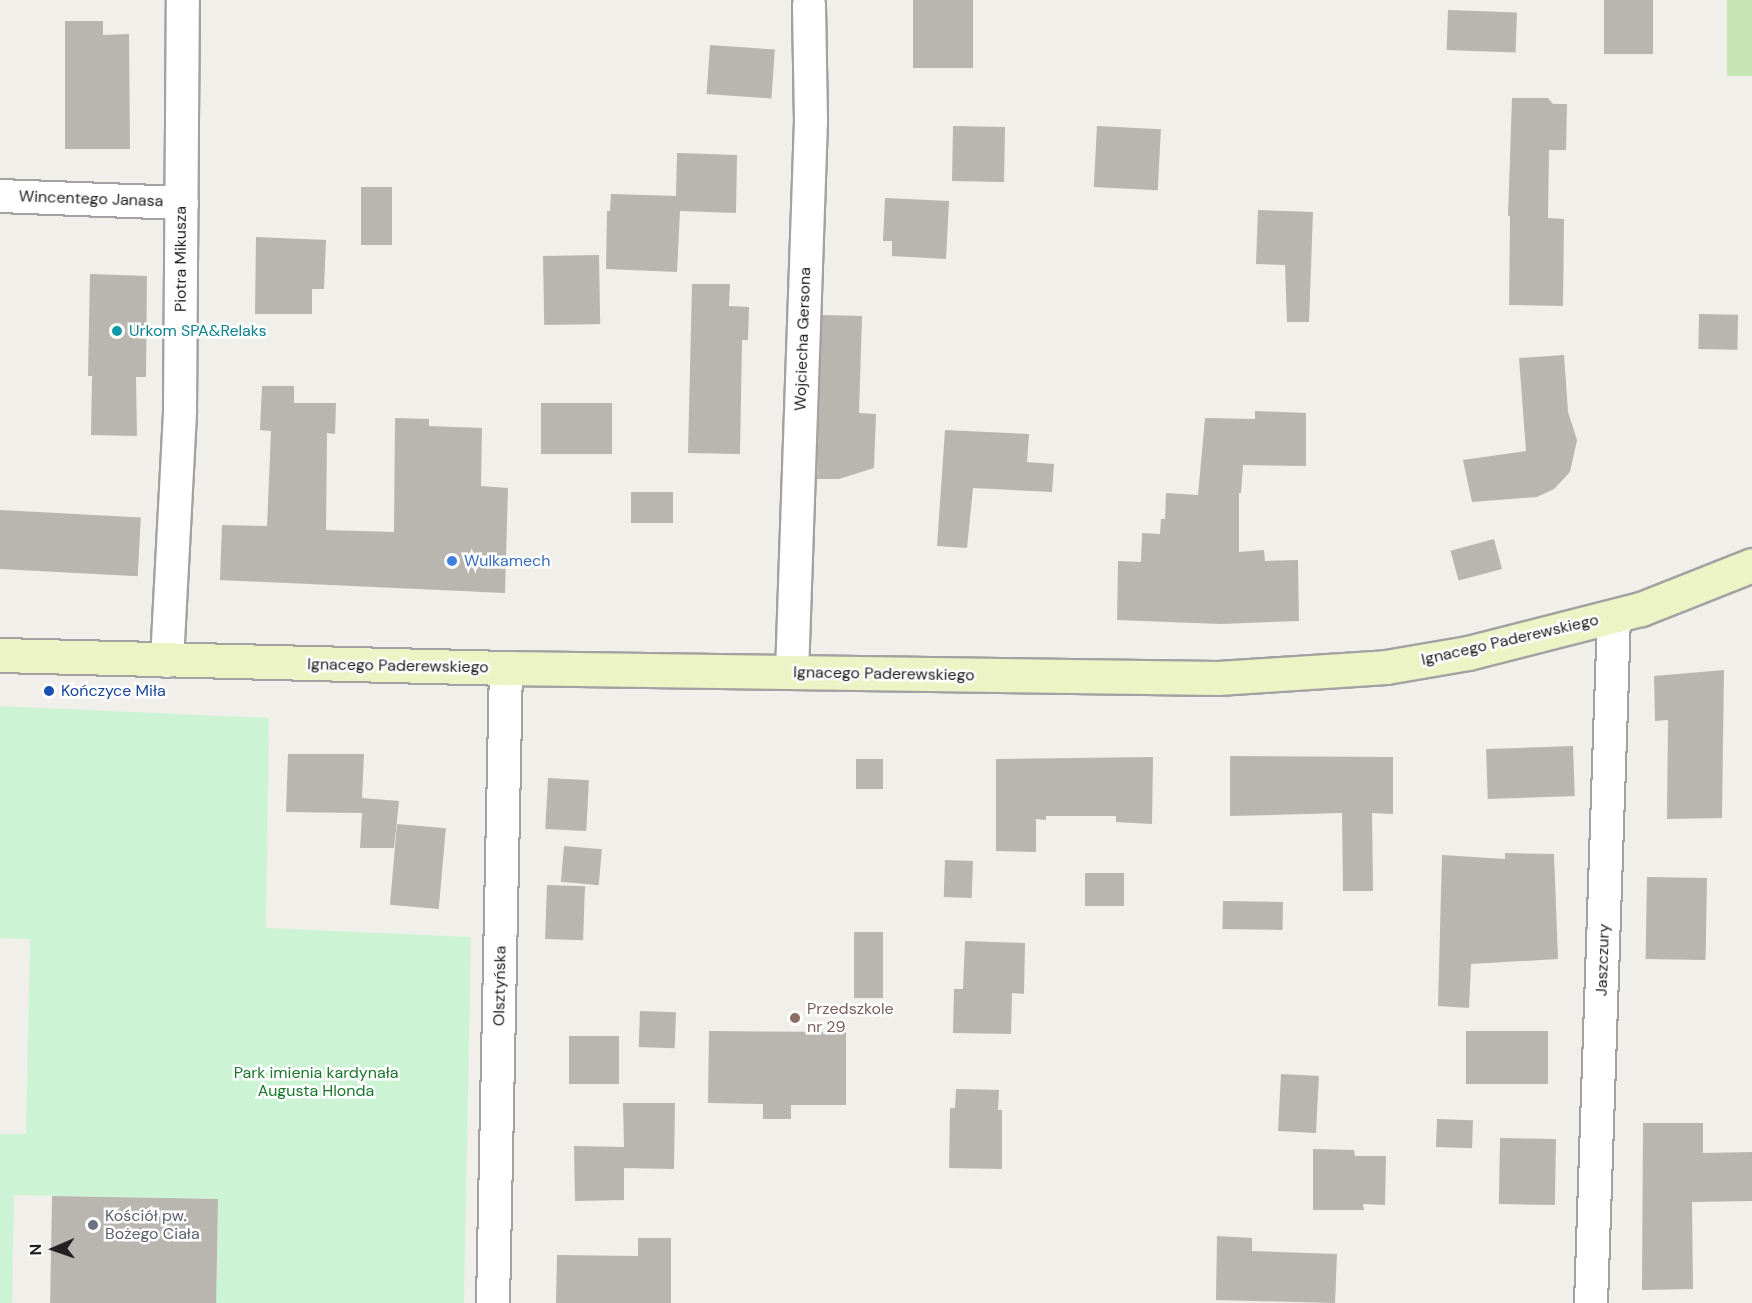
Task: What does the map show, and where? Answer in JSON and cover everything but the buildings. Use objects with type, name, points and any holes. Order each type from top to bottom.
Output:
[{"type":"main road","name":"Ignacego Paderewskiego","points":[[0,655],[506,668],[1218,678],[1386,667],[1468,653],[1614,617],[1676,597],[1752,565]]},
{"type":"street","name":"Piotra Mikusza","points":[[167,661],[180,410],[183,0]]},
{"type":"street","name":"Wojciecha Gersona","points":[[792,673],[811,122],[809,5]]},
{"type":"street","name":"Wincentego Janasa","points":[[0,196],[182,203]]},
{"type":"street","name":"Jaszczury","points":[[1591,1303],[1614,617]]},
{"type":"street","name":"Olsztyńska","points":[[494,1303],[506,668]]},
{"type":"green space","points":[[1727,0],[1752,0],[1752,76],[1727,76]]},
{"type":"green space","name":"Park imienia kardynała Augusta Hlonda","points":[[0,706],[269,718],[266,928],[471,937],[464,1303],[216,1303],[218,1199],[14,1195],[12,1303],[0,1303],[0,1134],[26,1134],[30,939],[0,938]]},
{"type":"place","name":"Urkom SPA&Relaks","points":[[117,331]]},
{"type":"place","name":"Wulkamech","points":[[452,561]]},
{"type":"place","name":"Kończyce Miła","points":[[49,691]]},
{"type":"place","name":"Przedszkole nr 29","points":[[795,1018]]},
{"type":"place","name":"Kościół pw. Bożego Ciała","points":[[93,1225]]}]
